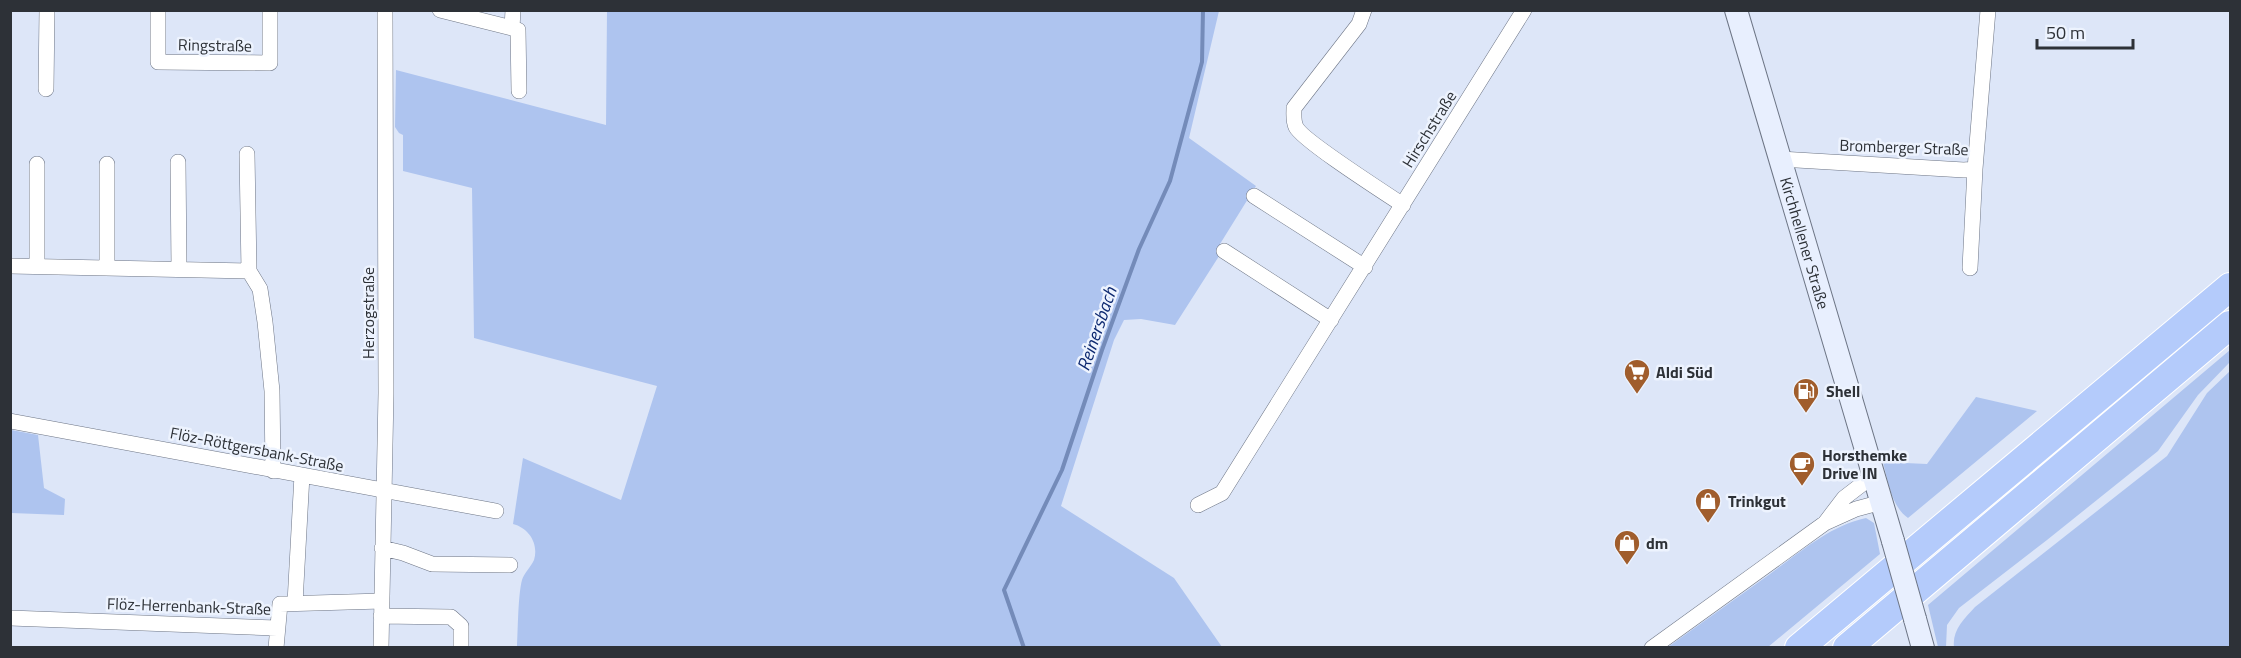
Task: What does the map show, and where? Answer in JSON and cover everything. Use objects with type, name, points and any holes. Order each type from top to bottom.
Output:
[{"type":"highway","points":[[1799,648],[2230,287]]},
{"type":"highway","points":[[1847,648],[2230,325]]},
{"type":"main road","name":"Kirchhellener Straße","points":[[1736,10],[1923,648]]},
{"type":"street","points":[[46,89],[47,10]]},
{"type":"street","name":"Ringstraße","points":[[158,10],[158,62],[270,63],[270,10]]},
{"type":"street","name":"Herzogstraße","points":[[381,648],[384,492],[385,10]]},
{"type":"street","points":[[440,10],[518,30],[519,91]]},
{"type":"street","points":[[512,28],[513,10]]},
{"type":"street","points":[[1364,10],[1359,24],[1294,108],[1294,119],[1296,128],[1403,205]]},
{"type":"street","name":"Hirschstraße","points":[[1198,505],[1222,493],[1524,10]]},
{"type":"street","name":"Bromberger Straße","points":[[1780,159],[1975,169],[1988,10]]},
{"type":"street","points":[[247,154],[249,271],[260,289],[265,322],[272,391],[273,471]]},
{"type":"street","points":[[178,162],[179,268]]},
{"type":"street","points":[[36,164],[37,266]]},
{"type":"street","points":[[107,164],[107,268]]},
{"type":"street","points":[[1970,268],[1975,169]]},
{"type":"street","points":[[1254,196],[1365,267]]},
{"type":"street","points":[[1224,251],[1331,320]]},
{"type":"street","points":[[10,266],[249,271]]},
{"type":"street","name":"Flöz-Röttgersbank-Straße","points":[[10,421],[496,511]]},
{"type":"street","points":[[295,603],[302,476]]},
{"type":"street","points":[[1825,523],[1844,498],[1874,476]]},
{"type":"street","points":[[1652,648],[1825,523],[1856,509],[1882,502]]},
{"type":"street","points":[[382,548],[432,564],[510,565]]},
{"type":"street","name":"Flöz-Herrenbank-Straße","points":[[10,618],[278,628],[280,604],[382,609]]},
{"type":"street","points":[[382,609],[451,617],[461,626],[461,648]]},
{"type":"street","points":[[276,648],[278,628]]},
{"type":"shaded area","points":[[607,11],[1219,11],[1189,138],[1256,186],[1220,244],[1221,253],[1175,325],[1141,319],[1124,320],[1114,340],[1061,506],[1174,578],[1222,647],[469,647],[517,646],[521,586],[535,554],[534,543],[528,533],[513,524],[523,458],[621,500],[657,386],[474,338],[472,188],[403,171],[403,135],[395,127],[396,70],[606,125]]},
{"type":"shaded area","points":[[2230,350],[2230,362],[2198,395],[2158,451],[1959,608],[1947,625],[1946,647],[1938,647],[1928,605]]},
{"type":"shaded area","points":[[2230,371],[2230,647],[1954,647],[1957,630],[1975,607],[2167,456],[2207,393]]},
{"type":"shaded area","points":[[1976,397],[2037,411],[1908,518],[1894,500],[1883,462],[1927,464]]},
{"type":"shaded area","points":[[11,430],[38,435],[44,488],[65,499],[64,515],[11,513]]},
{"type":"shaded area","points":[[1866,518],[1874,523],[1880,554],[1768,647],[1668,647],[1828,533]]},
{"type":"waterway","name":"Reinersbach","points":[[1024,648],[1004,590],[1062,470],[1139,249],[1170,181],[1202,62],[1203,10]]},
{"type":"place","name":"Aldi Süd","points":[[1637,395]]},
{"type":"place","name":"Shell","points":[[1806,414]]},
{"type":"place","name":"Horsthemke Drive IN","points":[[1802,487]]},
{"type":"place","name":"Trinkgut","points":[[1708,524]]},
{"type":"place","name":"dm","points":[[1627,566]]}]
